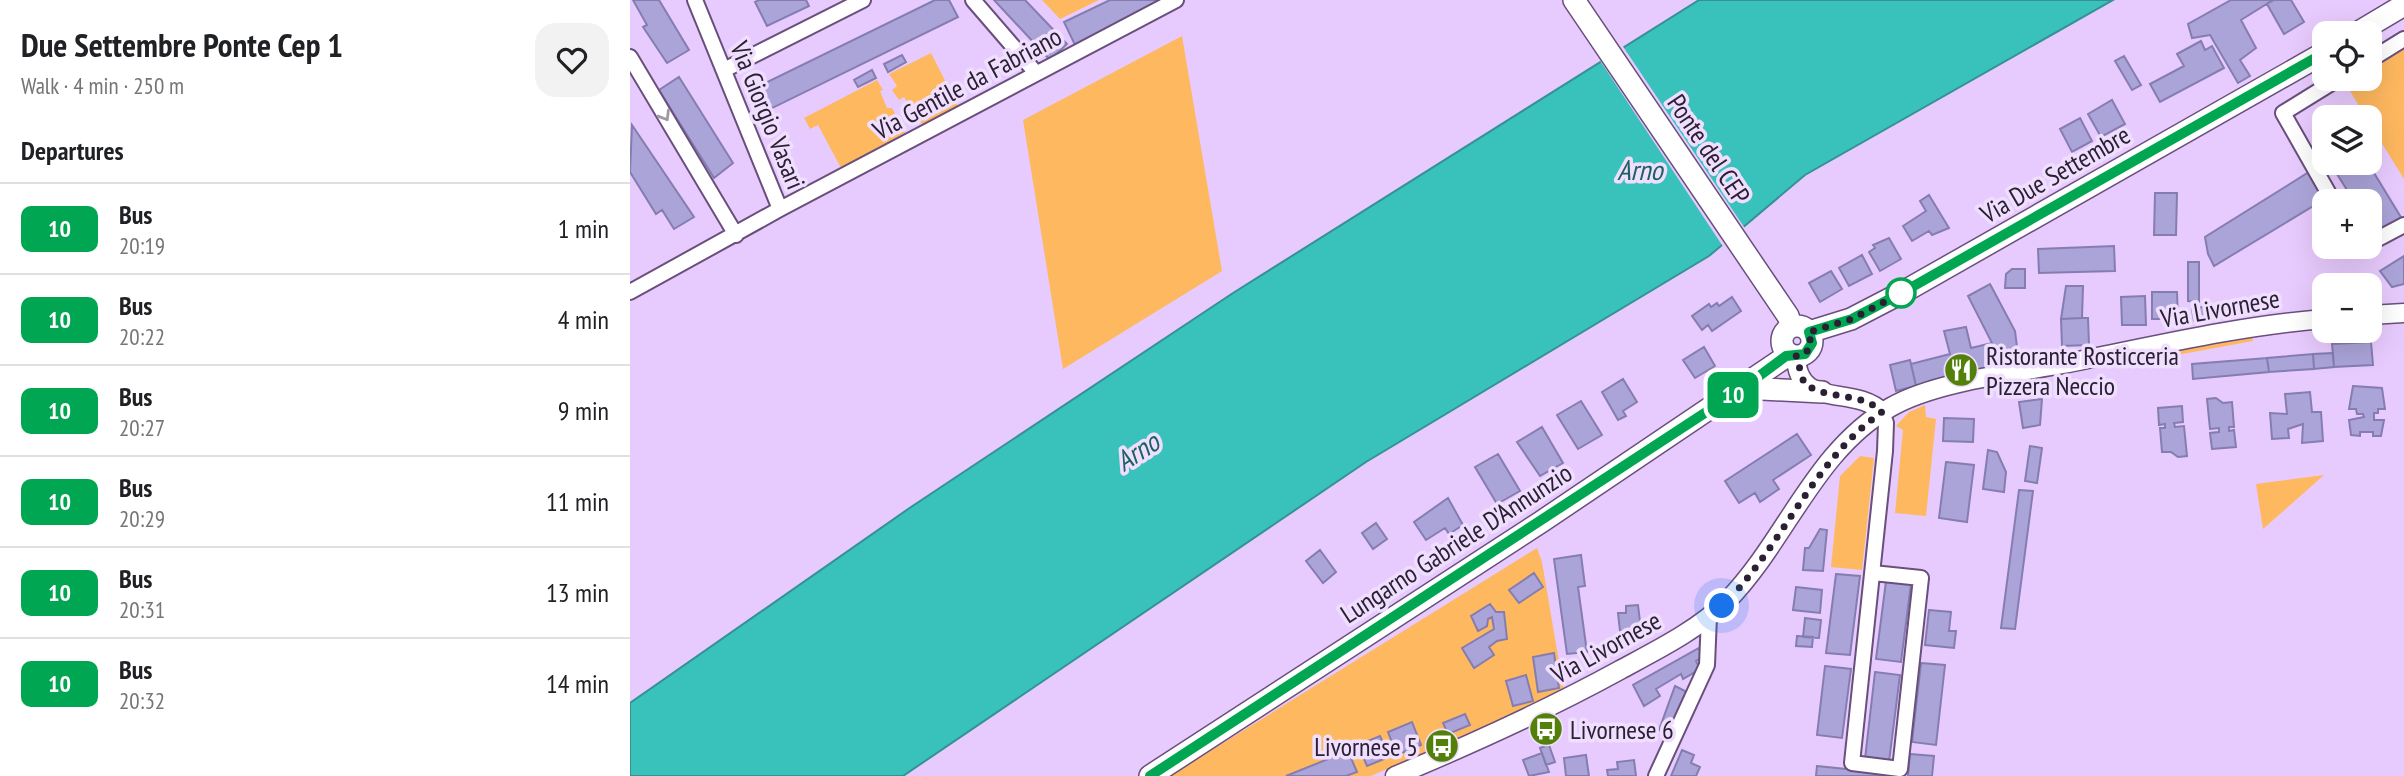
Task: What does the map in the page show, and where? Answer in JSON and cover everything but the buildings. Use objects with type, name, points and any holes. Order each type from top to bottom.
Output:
[{"type":"main road","name":"Ponte del CEP","points":[[1576,1],[1788,316],[1801,330]]},
{"type":"main road","points":[[2377,21],[2404,5]]},
{"type":"main road","name":"Via Due Settembre","points":[[1801,330],[1852,319],[2312,60]]},
{"type":"main road","points":[[1793,355],[1782,342],[1785,333],[1801,330]]},
{"type":"main road","name":"Lungarno Gabriele D'Annunzio","points":[[1159,770],[1793,355]]},
{"type":"main road","points":[[1743,388],[1822,392]]},
{"type":"street","name":"Via Giorgio Vasari","points":[[695,0],[780,209]]},
{"type":"street","points":[[724,70],[863,0]]},
{"type":"street","points":[[973,0],[1036,74]]},
{"type":"street","name":"Via Gentile da Fabriano","points":[[630,292],[780,209],[1177,0]]},
{"type":"street","points":[[2382,53],[2404,39]]},
{"type":"street","points":[[630,57],[736,235]]},
{"type":"street","points":[[2319,91],[2283,113],[2326,189]]},
{"type":"street","points":[[2382,237],[2404,225]]},
{"type":"street","points":[[2382,314],[2404,313]]},
{"type":"street","name":"Via Livornese","points":[[1395,776],[1548,709],[1638,661],[1709,616],[1745,579],[1832,457],[1882,412],[1913,397],[2030,369],[2252,327],[2312,320]]},
{"type":"street","points":[[1793,355],[1804,383],[1822,392],[1863,400],[1882,412],[1886,423],[1852,763],[1900,769],[1921,578],[1873,573]]},
{"type":"street","points":[[1656,776],[1707,665],[1709,616]]},
{"type":"shaded area","points":[[1042,0],[1099,0],[1060,19]]},
{"type":"shaded area","points":[[1182,36],[1222,271],[1063,369],[1023,120]]},
{"type":"shaded area","points":[[2404,46],[2404,179],[2382,143],[2382,105],[2359,105],[2350,91],[2382,91],[2382,60]]},
{"type":"shaded area","points":[[931,53],[958,106],[922,124],[904,97],[899,100],[892,90],[897,86],[889,74]]},
{"type":"shaded area","points":[[877,80],[883,90],[880,91],[887,108],[892,108],[905,133],[841,168],[818,125],[810,129],[804,118]]},
{"type":"shaded area","points":[[2252,337],[2253,341],[2177,355],[2176,351]]},
{"type":"shaded area","points":[[1925,405],[1926,417],[1936,419],[1926,516],[1895,513],[1903,430],[1896,426],[1909,412]]},
{"type":"shaded area","points":[[1860,456],[1874,458],[1862,570],[1831,567],[1840,476]]},
{"type":"shaded area","points":[[2324,475],[2263,529],[2256,484]]},
{"type":"shaded area","points":[[1537,548],[1542,562],[1564,691],[1371,776],[1170,776]]},
{"type":"water","name":"Arno","points":[[1699,0],[2113,0],[1805,175],[1709,256],[1366,462],[903,776],[630,776],[630,703],[911,507],[1233,293]]},
{"type":"pier","points":[[1622,45],[1746,230],[1724,248],[1599,59]]},
{"type":"bus line","name":"10","points":[[1150,776],[1541,522],[1743,388],[1786,356],[1805,354],[1812,343],[1809,332],[1852,319],[1905,291],[2312,60]]},
{"type":"place","name":"Ristorante Rosticceria Pizzera Neccio","points":[[1961,370]]},
{"type":"place","name":"Livornese 6","points":[[1546,729]]},
{"type":"place","name":"Livornese 5","points":[[1442,746]]},
{"type":"route","points":[[1722,606],[1774,540],[1832,457],[1861,428],[1882,412],[1863,400],[1822,392],[1804,383],[1797,369],[1796,356],[1805,354],[1811,346],[1809,332],[1852,319],[1905,291],[1901,293]]}]
